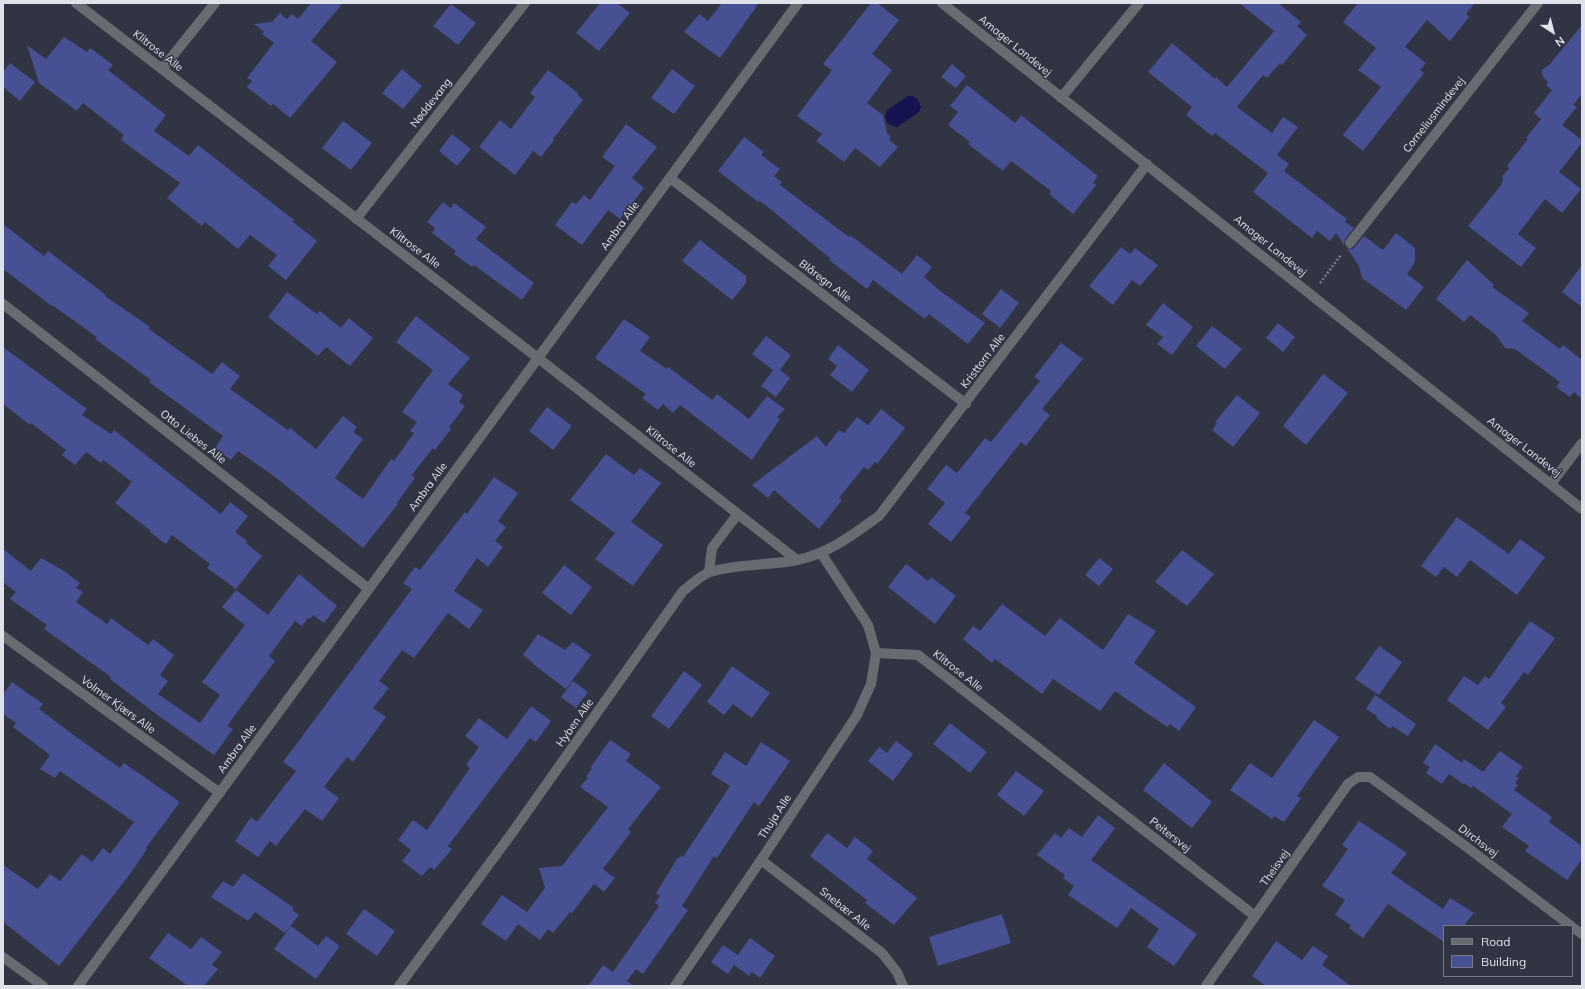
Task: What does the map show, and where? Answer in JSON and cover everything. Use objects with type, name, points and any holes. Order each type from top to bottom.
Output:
[{"type":"street","name":"Klitrose Alle","points":[[76,3],[538,358],[737,515],[797,560]]},
{"type":"street","points":[[162,69],[215,3]]},
{"type":"street","name":"Nøddevang","points":[[356,219],[525,3]]},
{"type":"street","name":"Ambra Alle","points":[[78,986],[798,3]]},
{"type":"street","name":"Amager Landevej","points":[[942,3],[1312,294],[1582,509]]},
{"type":"street","points":[[1061,98],[1139,3]]},
{"type":"street","name":"Corneliusmindevej","points":[[1350,243],[1538,3]]},
{"type":"street","name":"Kristtorn Alle","points":[[821,553],[855,534],[880,516],[1146,164]]},
{"type":"street","name":"Blåregn Alle","points":[[670,178],[966,404]]},
{"type":"street","name":"Otto Liebes Alle","points":[[3,304],[369,589]]},
{"type":"street","points":[[1551,484],[1582,443]]},
{"type":"street","points":[[708,572],[712,548],[737,515]]},
{"type":"street","points":[[821,553],[868,625],[876,653]]},
{"type":"street","name":"Hyben Alle","points":[[399,986],[512,833],[668,610],[683,591],[708,572],[748,564],[797,560],[821,553]]},
{"type":"street","name":"Volmer Kjærs Alle","points":[[3,636],[220,793]]},
{"type":"street","name":"Klitrose Alle","points":[[876,653],[918,655],[1069,772]]},
{"type":"street","name":"Thuja Alle","points":[[675,986],[857,715],[871,684],[876,653]]},
{"type":"street","name":"Peitersvej","points":[[1069,772],[1255,916]]},
{"type":"street","name":"Theisvej","points":[[1206,986],[1348,784],[1358,777],[1370,777]]},
{"type":"street","name":"Dirchsvej","points":[[1370,777],[1571,925]]},
{"type":"street","name":"Snebær Alle","points":[[761,860],[882,953],[897,972],[903,986]]},
{"type":"street","name":"Dirchsvej","points":[[1573,927],[1582,934]]},
{"type":"street","points":[[3,957],[43,986]]},
{"type":"path","points":[[1312,294],[1350,243]]},
{"type":"shaded area","points":[[908,96],[915,97],[918,101],[921,107],[919,112],[897,127],[888,124],[885,117],[887,110]]},
{"type":"building","points":[[311,3],[343,3],[311,41],[337,62],[290,118],[273,104],[271,106],[247,87],[252,81],[247,78],[274,43],[262,34],[264,32],[254,24],[272,22],[280,13],[287,19],[292,14],[298,19]]},
{"type":"building","points":[[600,3],[617,3],[630,13],[599,51],[576,33]]},
{"type":"building","points":[[722,3],[759,3],[720,58],[684,32],[699,14],[708,21]]},
{"type":"building","points":[[871,3],[877,3],[899,20],[872,54],[892,70],[867,103],[883,115],[887,133],[891,137],[889,140],[898,147],[880,167],[855,148],[844,162],[816,141],[822,134],[797,116],[832,70],[823,64]]},
{"type":"building","points":[[1239,3],[1278,3],[1301,22],[1297,26],[1307,35],[1282,65],[1280,63],[1267,78],[1263,75],[1237,107],[1272,133],[1283,117],[1298,127],[1277,155],[1289,164],[1284,171],[1347,219],[1345,222],[1354,228],[1345,239],[1344,245],[1336,233],[1330,241],[1317,231],[1312,238],[1253,192],[1268,173],[1215,133],[1212,136],[1186,115],[1192,107],[1148,72],[1172,43],[1215,79],[1216,77],[1227,87],[1274,31]]},
{"type":"building","points":[[1358,3],[1475,3],[1466,14],[1469,17],[1450,41],[1427,20],[1405,47],[1426,63],[1420,70],[1424,73],[1363,151],[1343,135],[1381,87],[1358,70],[1376,48],[1343,22]]},
{"type":"building","points":[[451,4],[476,23],[458,45],[433,26]]},
{"type":"building","points":[[1582,25],[1582,94],[1573,105],[1577,107],[1562,125],[1582,140],[1582,143],[1559,172],[1581,189],[1562,213],[1545,199],[1518,234],[1536,248],[1521,267],[1468,226],[1501,185],[1503,180],[1502,177],[1509,168],[1507,166],[1541,119],[1534,113],[1552,90],[1546,85],[1548,82],[1543,77],[1542,70],[1550,64]]},
{"type":"building","points":[[64,37],[87,52],[90,48],[113,65],[108,70],[166,115],[154,131],[189,156],[198,145],[294,220],[292,221],[317,241],[286,280],[268,266],[277,255],[250,235],[238,249],[205,222],[202,226],[167,198],[180,183],[121,140],[124,135],[83,103],[77,111],[39,83],[27,45],[46,59]]},
{"type":"building","points":[[10,63],[35,82],[20,101],[3,87],[3,72]]},
{"type":"building","points":[[952,64],[966,76],[956,88],[941,77]]},
{"type":"building","points":[[402,69],[422,86],[403,109],[382,93]]},
{"type":"building","points":[[672,69],[695,86],[674,114],[651,98]]},
{"type":"building","points":[[548,70],[578,93],[583,100],[541,157],[533,151],[515,175],[479,147],[500,120],[511,129],[535,97],[530,93]]},
{"type":"building","points":[[967,85],[1015,123],[1021,115],[1098,176],[1093,183],[1096,185],[1073,214],[1049,194],[1051,191],[1011,161],[1003,171],[968,144],[970,142],[948,125],[958,112],[950,106]]},
{"type":"building","points":[[343,121],[372,143],[351,170],[322,148]]},
{"type":"building","points":[[626,124],[657,147],[632,178],[644,188],[620,219],[608,210],[582,245],[555,225],[572,202],[576,204],[584,195],[590,200],[615,166],[602,157]]},
{"type":"building","points":[[452,134],[471,149],[457,166],[439,151]]},
{"type":"building","points":[[744,137],[764,152],[761,155],[780,169],[774,176],[782,182],[780,185],[849,237],[850,235],[902,274],[917,255],[932,267],[924,277],[936,288],[985,323],[968,344],[929,314],[925,319],[873,280],[867,289],[829,260],[831,259],[764,204],[759,201],[758,202],[718,171]]},
{"type":"building","points":[[443,202],[451,208],[454,203],[486,227],[476,239],[534,283],[522,300],[474,265],[472,267],[454,254],[456,251],[432,233],[435,228],[427,222]]},
{"type":"building","points":[[3,224],[44,256],[48,251],[106,295],[105,296],[150,327],[149,329],[212,374],[222,362],[240,376],[230,389],[288,430],[290,428],[316,449],[343,416],[357,427],[353,432],[363,439],[335,478],[363,499],[391,459],[394,461],[414,433],[410,431],[417,422],[402,412],[433,370],[396,342],[416,316],[470,358],[448,384],[463,395],[459,402],[465,406],[449,427],[451,429],[435,450],[433,448],[412,475],[415,478],[397,503],[398,504],[363,548],[275,477],[238,451],[231,460],[215,448],[223,436],[149,382],[151,380],[95,339],[97,337],[52,306],[3,269]]},
{"type":"building","points":[[1396,233],[1415,248],[1415,262],[1407,274],[1424,287],[1406,310],[1362,278],[1359,266],[1347,248],[1353,249],[1364,236],[1383,250]]},
{"type":"building","points":[[700,240],[746,276],[746,283],[732,300],[682,261]]},
{"type":"building","points":[[1121,247],[1130,254],[1135,248],[1158,265],[1140,286],[1132,280],[1113,305],[1089,286]]},
{"type":"building","points":[[1467,260],[1494,285],[1492,287],[1529,313],[1522,321],[1560,349],[1563,345],[1582,360],[1582,399],[1574,392],[1570,397],[1556,387],[1560,382],[1515,349],[1505,348],[1496,335],[1470,315],[1464,322],[1436,299]]},
{"type":"building","points":[[1582,265],[1582,307],[1562,292]]},
{"type":"building","points":[[1001,289],[1019,303],[1000,328],[982,314]]},
{"type":"building","points":[[287,292],[317,314],[320,311],[341,328],[349,318],[373,338],[350,366],[326,347],[318,356],[268,317]]},
{"type":"building","points":[[1163,303],[1193,327],[1172,355],[1157,344],[1163,337],[1146,325]]},
{"type":"building","points":[[624,319],[650,337],[640,351],[667,369],[668,367],[712,400],[717,394],[749,419],[767,396],[785,409],[777,417],[780,419],[752,460],[680,405],[673,413],[663,404],[658,410],[642,398],[646,394],[595,358]]},
{"type":"building","points":[[1278,323],[1295,337],[1283,352],[1266,338]]},
{"type":"building","points":[[1212,326],[1242,349],[1225,369],[1196,346]]},
{"type":"building","points":[[766,336],[791,355],[780,370],[790,378],[776,397],[761,386],[773,370],[752,354]]},
{"type":"building","points":[[1061,343],[1083,359],[1042,409],[1050,415],[1026,446],[1021,442],[965,513],[971,517],[951,542],[928,524],[945,503],[927,489],[946,465],[957,473],[985,438],[991,442],[1040,381],[1034,377]]},
{"type":"building","points":[[838,345],[869,370],[852,392],[830,375],[837,366],[828,359]]},
{"type":"building","points":[[3,347],[87,409],[82,415],[111,434],[114,430],[221,514],[230,502],[248,516],[235,532],[247,541],[246,543],[262,556],[236,589],[207,568],[210,564],[172,535],[166,544],[115,503],[132,482],[103,460],[101,463],[86,452],[75,465],[62,455],[66,450],[3,404]]},
{"type":"building","points":[[1323,374],[1348,393],[1306,445],[1283,426]]},
{"type":"building","points":[[1237,395],[1260,413],[1233,447],[1212,430],[1217,423],[1215,422]]},
{"type":"building","points":[[547,407],[572,426],[553,450],[529,431]]},
{"type":"building","points":[[881,409],[905,428],[877,464],[875,462],[868,470],[864,467],[839,498],[842,500],[819,529],[774,490],[768,498],[752,485],[817,436],[826,447],[839,430],[844,433],[857,417],[868,425]]},
{"type":"building","points":[[606,454],[634,475],[640,468],[661,483],[631,522],[663,545],[633,586],[595,559],[615,533],[570,500]]},
{"type":"building","points":[[494,477],[518,493],[498,521],[506,527],[495,541],[503,547],[488,567],[477,558],[454,591],[483,610],[469,629],[448,613],[414,658],[402,650],[379,681],[389,688],[373,708],[386,717],[353,762],[347,757],[324,787],[339,798],[322,821],[305,809],[276,846],[270,841],[258,857],[235,841],[251,817],[257,822],[296,771],[283,762],[412,589],[403,583],[415,567],[420,570],[465,512],[467,514]]},
{"type":"building","points":[[1457,517],[1509,554],[1520,539],[1545,557],[1517,595],[1470,560],[1457,577],[1444,567],[1436,577],[1421,566]]},
{"type":"building","points":[[3,549],[31,571],[41,558],[64,571],[80,583],[76,588],[83,592],[76,602],[107,624],[111,618],[148,645],[153,639],[174,655],[160,675],[168,681],[158,694],[200,723],[220,695],[202,682],[245,625],[222,607],[236,590],[268,615],[299,574],[337,606],[324,623],[313,615],[310,619],[308,618],[302,626],[295,621],[269,656],[275,661],[227,726],[233,729],[214,755],[156,714],[110,679],[111,677],[44,629],[47,625],[10,599],[16,592],[3,582]]},
{"type":"building","points":[[1182,550],[1214,574],[1187,606],[1155,582]]},
{"type":"building","points":[[1099,558],[1113,569],[1099,586],[1085,575]]},
{"type":"building","points":[[906,564],[928,581],[931,577],[956,596],[935,624],[888,587]]},
{"type":"building","points":[[564,565],[592,587],[571,615],[542,593]]},
{"type":"building","points":[[1002,604],[1045,636],[1060,618],[1103,650],[1128,614],[1156,631],[1134,663],[1196,707],[1179,731],[1170,724],[1167,727],[1115,691],[1100,711],[1053,679],[1042,694],[995,659],[992,663],[963,639],[973,626],[980,631]]},
{"type":"building","points":[[1530,621],[1555,638],[1528,675],[1524,672],[1501,703],[1506,707],[1488,730],[1447,700],[1464,676],[1478,685],[1485,676],[1489,679]]},
{"type":"building","points":[[538,634],[565,650],[573,642],[591,655],[566,689],[523,655]]},
{"type":"building","points":[[1379,646],[1402,662],[1379,695],[1355,679]]},
{"type":"building","points":[[732,666],[770,693],[752,718],[733,704],[724,715],[707,702]]},
{"type":"building","points":[[684,671],[702,685],[669,729],[651,716]]},
{"type":"building","points":[[573,681],[588,692],[576,708],[561,697]]},
{"type":"building","points":[[12,682],[43,704],[39,709],[75,736],[120,768],[124,763],[180,802],[146,848],[147,849],[130,874],[59,966],[3,922],[3,865],[38,889],[50,874],[60,881],[82,854],[92,862],[103,848],[110,854],[134,822],[60,771],[55,778],[40,769],[50,755],[13,727],[16,723],[3,714],[3,694]]},
{"type":"building","points":[[1375,695],[1416,724],[1408,736],[1392,726],[1390,729],[1376,718],[1377,716],[1366,709]]},
{"type":"building","points":[[531,706],[551,721],[536,742],[530,738],[448,846],[452,849],[434,870],[430,867],[422,876],[402,861],[411,850],[398,840],[413,820],[427,830],[470,768],[466,765],[479,747],[465,736],[479,718],[507,739]]},
{"type":"building","points":[[1314,720],[1339,737],[1297,796],[1301,798],[1284,822],[1274,816],[1272,819],[1230,790],[1250,763],[1272,778]]},
{"type":"building","points":[[950,723],[987,752],[970,773],[933,744]]},
{"type":"building","points":[[610,740],[631,754],[626,761],[661,787],[628,829],[631,832],[603,869],[615,878],[604,892],[594,884],[572,913],[570,912],[553,933],[548,929],[540,940],[518,924],[506,941],[481,924],[502,895],[527,912],[545,888],[539,868],[562,866],[608,807],[580,787],[588,778],[586,776],[592,769],[590,768]]},
{"type":"building","points":[[896,741],[913,754],[893,781],[868,761],[879,747],[887,753]]},
{"type":"building","points":[[761,742],[790,761],[759,806],[754,802],[717,858],[714,856],[682,906],[688,910],[643,974],[636,969],[627,981],[634,986],[588,986],[603,965],[613,972],[659,906],[655,903],[660,896],[656,893],[677,859],[681,856],[683,857],[730,786],[711,774],[725,752],[746,766]]},
{"type":"building","points":[[1435,744],[1462,763],[1464,759],[1483,772],[1500,751],[1523,767],[1516,776],[1519,778],[1515,783],[1518,785],[1514,790],[1552,817],[1549,822],[1582,846],[1582,859],[1567,880],[1525,851],[1529,846],[1502,827],[1512,814],[1473,786],[1471,788],[1464,783],[1463,784],[1449,774],[1442,784],[1426,773],[1430,767],[1423,763]]},
{"type":"building","points":[[1164,763],[1212,802],[1192,828],[1143,790]]},
{"type":"building","points":[[1016,771],[1044,791],[1024,816],[997,795]]},
{"type":"building","points":[[1098,815],[1115,828],[1091,860],[1197,934],[1174,966],[1147,947],[1159,929],[1131,908],[1117,928],[1068,895],[1074,886],[1063,878],[1065,875],[1037,855],[1055,833],[1061,838],[1069,828],[1082,837]]},
{"type":"building","points":[[1359,821],[1407,853],[1391,873],[1443,909],[1450,898],[1474,913],[1465,924],[1466,925],[1443,925],[1443,941],[1388,904],[1363,938],[1349,928],[1351,925],[1335,915],[1345,900],[1322,886],[1348,849],[1342,845]]},
{"type":"building","points":[[827,833],[847,848],[855,837],[873,851],[867,859],[917,898],[894,925],[865,903],[867,900],[810,856]]},
{"type":"building","points":[[243,873],[294,908],[292,910],[299,915],[285,933],[255,912],[248,921],[211,897],[223,881],[233,887]]},
{"type":"building","points":[[364,909],[395,931],[377,956],[346,934]]},
{"type":"building","points":[[1002,914],[1011,943],[938,966],[929,937]]},
{"type":"building","points":[[291,926],[318,946],[326,936],[340,946],[316,979],[274,949]]},
{"type":"building","points":[[168,933],[191,949],[201,937],[222,952],[212,965],[218,969],[204,986],[188,986],[149,958]]},
{"type":"building","points":[[750,938],[775,956],[760,978],[752,972],[749,976],[734,965],[728,974],[711,962],[723,945],[738,955]]},
{"type":"building","points":[[1276,941],[1302,960],[1313,946],[1328,956],[1322,965],[1351,986],[1266,986],[1252,976]]}]
